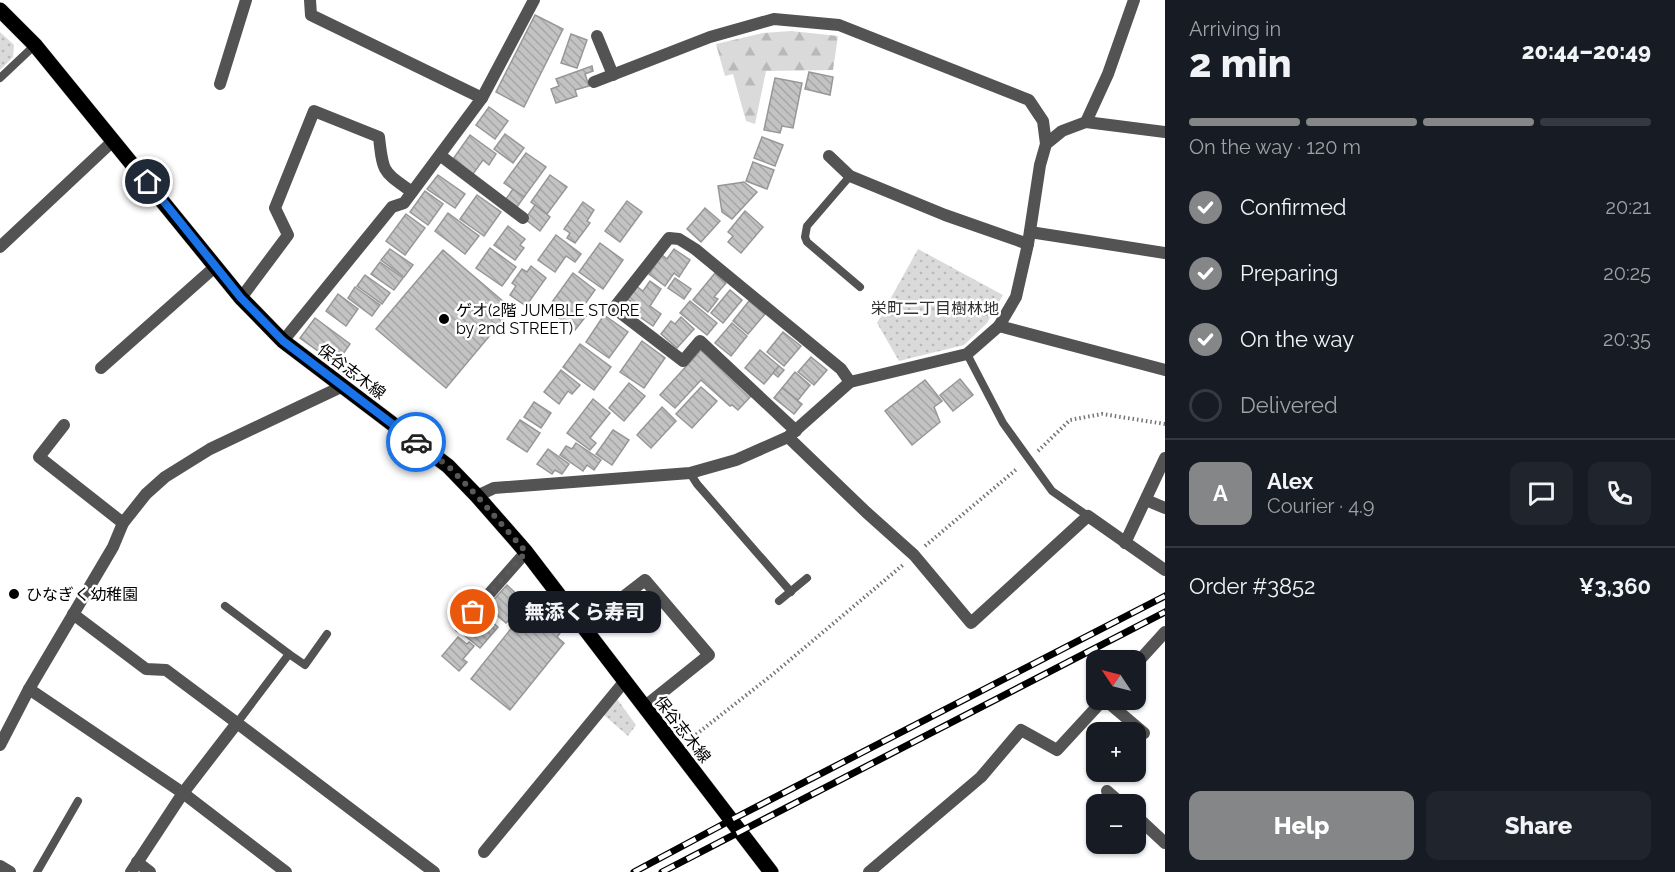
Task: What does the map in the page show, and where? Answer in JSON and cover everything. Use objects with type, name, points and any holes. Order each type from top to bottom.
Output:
[{"type":"main road","name":"保谷志木線","points":[[1,13],[35,45],[241,298],[283,341],[448,466],[477,496],[526,552],[771,872]]},
{"type":"street","points":[[220,84],[246,0]]},
{"type":"street","points":[[310,0],[311,15],[482,98]]},
{"type":"street","points":[[283,341],[392,207],[404,203],[441,156],[482,98],[534,0]]},
{"type":"street","points":[[1086,122],[1108,74],[1134,0]]},
{"type":"street","points":[[477,496],[494,488],[690,473],[736,460],[792,434],[850,382],[967,354],[999,326],[1016,297],[1029,238],[1040,165],[1046,144],[1043,121],[1029,100],[840,25],[774,20],[710,37],[594,82]]},
{"type":"street","points":[[597,36],[613,75]]},
{"type":"street","points":[[241,298],[288,235],[276,208],[314,111],[379,137],[383,168],[391,177],[412,192]]},
{"type":"street","points":[[1046,144],[1062,131],[1086,122],[1165,132]]},
{"type":"street","points":[[0,247],[114,140]]},
{"type":"street","points":[[441,156],[523,218]]},
{"type":"street","points":[[829,156],[850,176],[945,215],[1029,238],[1165,253]]},
{"type":"street","points":[[850,382],[841,369],[695,249],[679,239],[669,238],[614,308],[683,361],[700,341],[866,512],[914,555],[971,623],[1088,516],[1165,570]]},
{"type":"street","points":[[101,368],[216,266]]},
{"type":"street","points":[[999,326],[1165,370]]},
{"type":"street","points":[[0,743],[29,689],[113,547],[123,523],[146,494],[174,471],[210,449],[343,386]]},
{"type":"street","points":[[64,425],[39,457],[123,523]]},
{"type":"street","points":[[1125,543],[1165,458]]},
{"type":"street","points":[[1146,500],[1165,508]]},
{"type":"street","points":[[460,627],[526,552]]},
{"type":"street","points":[[583,628],[645,580],[709,655],[644,707]]},
{"type":"street","points":[[73,614],[146,669],[166,670],[435,872]]},
{"type":"street","points":[[1146,654],[1164,636]]},
{"type":"street","points":[[484,852],[624,682]]},
{"type":"street","points":[[29,689],[183,793],[286,872]]},
{"type":"street","points":[[869,872],[981,777],[1021,730],[1058,750],[1104,699],[1131,722]]},
{"type":"street","points":[[150,872],[134,867],[183,793],[237,723]]},
{"type":"street","points":[[1107,791],[1110,794]]},
{"type":"street","points":[[1146,825],[1165,843]]},
{"type":"street","points":[[0,866],[10,872]]},
{"type":"lane","points":[[0,78],[35,45]]},
{"type":"lane","points":[[850,176],[807,226],[805,237],[807,242],[860,287]]},
{"type":"lane","points":[[967,354],[1003,423],[1052,491],[1088,516]]},
{"type":"lane","points":[[690,473],[791,592]]},
{"type":"lane","points":[[779,601],[807,578]]},
{"type":"lane","points":[[225,606],[305,665],[327,634]]},
{"type":"lane","points":[[237,723],[289,654]]},
{"type":"lane","points":[[37,872],[78,801]]},
{"type":"green space","points":[[791,31],[838,36],[833,70],[766,71],[755,124],[746,121],[733,74],[725,76],[716,44],[763,33]]},
{"type":"green space","points":[[0,32],[14,45],[13,57],[0,70]]},
{"type":"green space","name":"栄町二丁目樹林地","points":[[918,249],[1003,295],[987,323],[964,345],[899,361],[877,323]]},
{"type":"green space","points":[[617,699],[636,725],[628,736],[604,715]]},
{"type":"building","points":[[535,15],[563,29],[524,107],[496,92]]},
{"type":"building","points":[[571,34],[587,40],[577,68],[561,63]]},
{"type":"building","points":[[592,66],[593,71],[585,74],[589,86],[575,90],[577,96],[556,103],[551,89],[559,86],[556,79]]},
{"type":"building","points":[[809,72],[833,77],[830,95],[805,89]]},
{"type":"building","points":[[775,78],[802,83],[793,128],[782,126],[780,133],[764,130]]},
{"type":"building","points":[[489,107],[508,121],[495,139],[476,125]]},
{"type":"building","points":[[505,134],[524,148],[513,163],[494,149]]},
{"type":"building","points":[[470,135],[496,154],[489,165],[483,160],[473,174],[453,159]]},
{"type":"building","points":[[762,137],[783,145],[775,166],[754,158]]},
{"type":"building","points":[[526,153],[546,167],[524,197],[504,183]]},
{"type":"building","points":[[753,162],[774,170],[767,189],[746,181]]},
{"type":"building","points":[[438,175],[465,194],[455,208],[427,189]]},
{"type":"building","points":[[550,175],[567,187],[547,214],[531,202]]},
{"type":"building","points":[[744,182],[757,192],[732,219],[722,212],[718,186]]},
{"type":"building","points":[[513,189],[524,197],[517,207],[506,199]]},
{"type":"building","points":[[425,191],[443,204],[428,225],[410,212]]},
{"type":"building","points":[[477,195],[501,212],[484,236],[460,219]]},
{"type":"building","points":[[627,201],[642,212],[620,242],[605,231]]},
{"type":"building","points":[[583,202],[594,210],[587,221],[590,223],[575,243],[567,238],[570,233],[564,229]]},
{"type":"building","points":[[535,205],[550,217],[540,231],[525,219]]},
{"type":"building","points":[[705,208],[720,221],[701,242],[687,229]]},
{"type":"building","points":[[745,211],[763,227],[741,253],[728,242],[733,236],[728,232]]},
{"type":"building","points":[[448,213],[479,236],[465,254],[435,231]]},
{"type":"building","points":[[406,214],[425,228],[405,255],[386,241]]},
{"type":"building","points":[[508,226],[525,239],[520,245],[524,248],[515,260],[494,245]]},
{"type":"building","points":[[556,235],[581,254],[575,262],[566,256],[555,272],[538,260]]},
{"type":"building","points":[[600,243],[623,260],[603,289],[579,272]]},
{"type":"building","points":[[490,248],[516,267],[502,286],[476,268]]},
{"type":"building","points":[[390,249],[413,265],[404,277],[381,260]]},
{"type":"building","points":[[674,249],[690,260],[679,277],[674,273],[665,286],[649,274],[662,255],[667,259]]},
{"type":"building","name":"ゲオ(2階 JUMBLE STORE by 2nd STREET)","points":[[443,250],[512,309],[446,388],[376,329]]},
{"type":"building","points":[[380,262],[403,278],[394,290],[371,274]]},
{"type":"building","points":[[531,266],[546,278],[526,306],[510,295],[516,286],[512,283],[522,269],[527,272]]},
{"type":"building","points":[[573,273],[595,290],[580,311],[586,316],[575,330],[547,309]]},
{"type":"building","points":[[715,273],[726,283],[714,297],[718,299],[708,312],[693,300]]},
{"type":"building","points":[[365,275],[390,293],[382,304],[357,286]]},
{"type":"building","points":[[675,278],[691,289],[684,299],[668,288]]},
{"type":"building","points":[[650,281],[661,289],[650,306],[661,314],[653,326],[627,308],[632,302],[627,299],[636,286],[643,291]]},
{"type":"building","points":[[355,287],[380,305],[372,316],[348,298]]},
{"type":"building","points":[[730,290],[742,300],[723,323],[711,313]]},
{"type":"building","points":[[338,294],[358,309],[346,326],[326,311]]},
{"type":"building","points":[[690,301],[717,323],[707,335],[680,313]]},
{"type":"building","points":[[749,301],[765,314],[748,334],[733,321]]},
{"type":"building","points":[[604,315],[628,332],[609,358],[586,342]]},
{"type":"building","points":[[681,317],[694,329],[677,348],[661,334],[671,321],[675,324]]},
{"type":"building","points":[[315,318],[350,344],[336,364],[300,338]]},
{"type":"building","points":[[732,323],[747,336],[731,356],[715,343]]},
{"type":"building","points":[[783,332],[801,346],[784,366],[767,352]]},
{"type":"building","points":[[642,341],[665,358],[644,388],[620,372]]},
{"type":"building","points":[[580,344],[611,367],[594,390],[563,367]]},
{"type":"building","points":[[701,350],[751,396],[738,410],[730,406],[701,380],[675,408],[660,395]]},
{"type":"building","points":[[760,350],[779,366],[764,384],[745,368]]},
{"type":"building","points":[[811,357],[827,370],[814,385],[798,372]]},
{"type":"building","points":[[779,366],[784,370],[778,377],[773,373]]},
{"type":"building","points":[[561,370],[580,385],[572,394],[568,391],[559,404],[544,392]]},
{"type":"building","points":[[795,372],[810,385],[798,400],[782,388]]},
{"type":"building","points":[[960,379],[973,395],[953,411],[940,395]]},
{"type":"building","points":[[925,380],[942,401],[934,407],[940,422],[912,445],[885,411]]},
{"type":"building","points":[[629,383],[645,396],[624,421],[609,408]]},
{"type":"building","points":[[701,387],[717,401],[692,428],[676,414]]},
{"type":"building","points":[[782,388],[802,404],[794,414],[774,398]]},
{"type":"building","points":[[593,399],[610,413],[590,438],[596,443],[590,450],[567,433]]},
{"type":"building","points":[[534,402],[551,413],[541,428],[524,417]]},
{"type":"building","points":[[662,407],[676,421],[651,448],[637,435]]},
{"type":"building","points":[[520,420],[540,433],[527,452],[507,439]]},
{"type":"building","points":[[613,430],[629,440],[612,465],[596,454]]},
{"type":"building","points":[[576,443],[601,460],[594,470],[587,465],[583,471],[560,455],[566,446],[572,449]]},
{"type":"building","points":[[548,449],[569,464],[562,474],[555,470],[552,474],[537,464]]},
{"type":"building","points":[[507,585],[525,602],[506,623],[487,607]]},
{"type":"building","points":[[525,611],[535,619],[538,615],[560,633],[557,637],[564,643],[510,710],[471,679]]},
{"type":"building","points":[[486,617],[498,627],[480,648],[464,635],[477,620],[481,624]]},
{"type":"building","points":[[458,637],[474,646],[463,659],[467,662],[459,671],[442,656]]},
{"type":"railway","points":[[634,872],[1165,596]]},
{"type":"railway","points":[[662,872],[1165,612]]},
{"type":"way so far","points":[[416,442],[448,466],[526,552],[473,612]]},
{"type":"place","name":"ゲオ(2階 JUMBLE STORE by 2nd STREET)","points":[[444,319]]},
{"type":"place","name":"ひなぎく幼稚園","points":[[14,594]]},
{"type":"place","name":"無添くら寿司","points":[[473,612]]},
{"type":"route","points":[[148,182],[241,298],[283,341],[416,442]]}]
